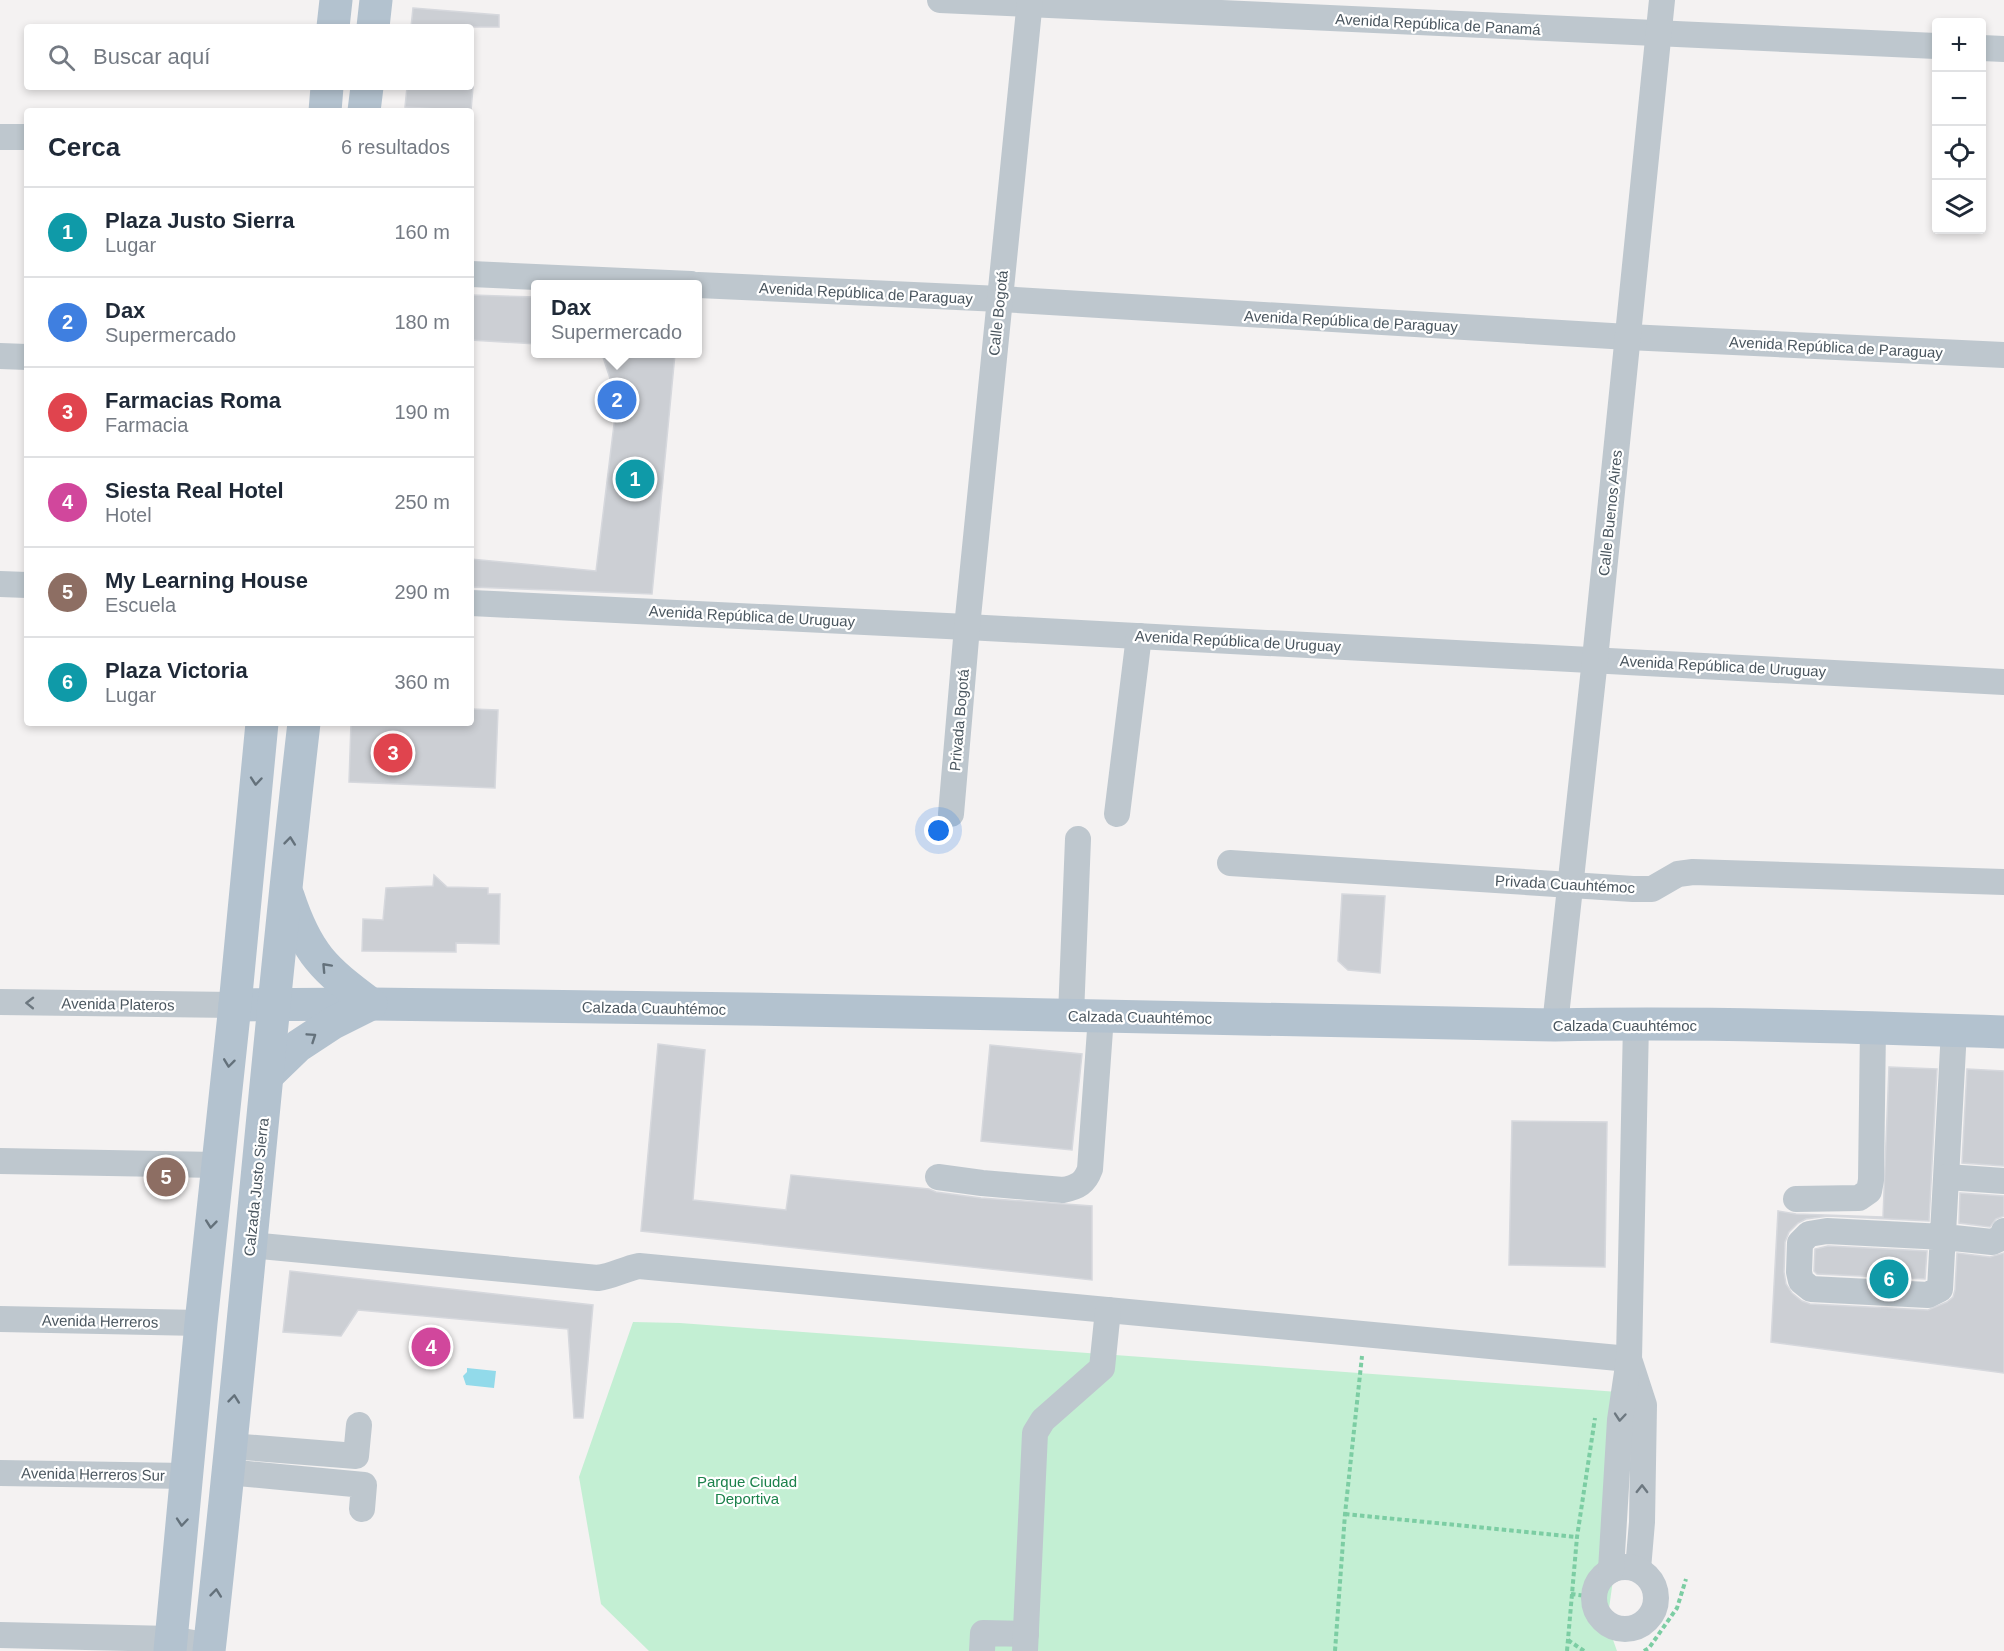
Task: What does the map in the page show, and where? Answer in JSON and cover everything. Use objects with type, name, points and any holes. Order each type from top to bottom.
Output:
[{"type":"main road","points":[[333,24],[336,0]]},
{"type":"main road","points":[[373,24],[376,0]]},
{"type":"main road","points":[[324,108],[327,90]]},
{"type":"main road","points":[[364,108],[367,90]]},
{"type":"main road","points":[[171,1645],[201,1323],[236,1005],[262,726]]},
{"type":"main road","name":"Calzada Justo Sierra","points":[[210,1649],[285,887],[304,726]]},
{"type":"main road","points":[[268,1075],[298,1046],[333,1023],[370,1004],[338,980],[310,948],[297,924],[285,887]]},
{"type":"main road","name":"Calzada Cuauhtémoc","points":[[236,1005],[370,1004],[1555,1025],[1636,1023],[2004,1032]]},
{"type":"street","name":"Avenida República de Panamá","points":[[939,0],[1029,2],[1932,46]]},
{"type":"street","name":"Calle Buenos Aires","points":[[1555,1025],[1662,0]]},
{"type":"street","name":"Calle Bogotá","points":[[967,627],[1029,2]]},
{"type":"street","points":[[1986,48],[2004,49]]},
{"type":"street","points":[[0,137],[24,137]]},
{"type":"street","points":[[474,274],[591,280]]},
{"type":"street","name":"Avenida República de Paraguay","points":[[702,285],[1000,299],[1628,338],[2004,354]]},
{"type":"street","points":[[0,356],[24,357]]},
{"type":"street","points":[[0,584],[24,585]]},
{"type":"street","name":"Avenida República de Uruguay","points":[[474,603],[1595,659],[2004,682]]},
{"type":"street","name":"Privada Bogotá","points":[[951,814],[967,627]]},
{"type":"street","points":[[1117,814],[1139,636]]},
{"type":"street","points":[[938,1177],[1064,1190],[1076,1188],[1086,1179],[1090,1169],[1078,839]]},
{"type":"street","name":"Privada Cuauhtémoc","points":[[1230,863],[1633,890],[1652,889],[1678,874],[1693,872],[2004,882]]},
{"type":"street","name":"Avenida Plateros","points":[[0,1002],[236,1005]]},
{"type":"street","points":[[1611,1570],[1621,1404],[1629,1359],[1636,1023]]},
{"type":"street","points":[[1796,1199],[1859,1198],[1869,1191],[1873,1027]]},
{"type":"street","points":[[1954,1030],[1944,1237],[1940,1289],[1928,1295],[1811,1289],[1801,1281],[1800,1243],[1809,1234],[1827,1231],[1944,1237],[1992,1242],[2001,1238],[2004,1231]]},
{"type":"street","points":[[0,1161],[217,1166]]},
{"type":"street","points":[[1947,1177],[2004,1181]]},
{"type":"street","points":[[250,1245],[598,1278],[612,1276],[639,1266],[1629,1359]]},
{"type":"street","points":[[982,1651],[983,1633],[1025,1642],[1035,1432],[1043,1420],[1102,1368],[1108,1310]]},
{"type":"street","name":"Avenida Herreros","points":[[0,1318],[201,1323]]},
{"type":"street","points":[[1629,1359],[1644,1405],[1642,1522],[1638,1569]]},
{"type":"street","points":[[228,1459],[356,1456],[359,1425]]},
{"type":"street","points":[[228,1459],[364,1485],[362,1509]]},
{"type":"street","name":"Avenida Herreros Sur","points":[[0,1473],[186,1476]]},
{"type":"street","points":[[1614,1521],[1642,1522]]},
{"type":"street","points":[[1623,1567],[1638,1569],[1646,1574],[1654,1584],[1657,1597],[1653,1613],[1641,1625],[1625,1629],[1609,1625],[1583,1596],[1611,1570],[1623,1567]]},
{"type":"street","points":[[0,1635],[210,1649]]},
{"type":"path","points":[[1335,1651],[1346,1514],[1365,1334]]},
{"type":"path","points":[[1567,1651],[1568,1640],[1583,1596],[1577,1537],[1595,1418]]},
{"type":"path","points":[[1346,1514],[1577,1537]]},
{"type":"path","points":[[1644,1651],[1649,1648],[1677,1608],[1686,1579]]},
{"type":"path","points":[[1568,1640],[1584,1651]]},
{"type":"green space","name":"Parque Ciudad Deportiva","points":[[633,1322],[680,1323],[1618,1392],[1632,1443],[1607,1623],[1617,1651],[649,1651],[601,1604],[579,1477]]},
{"type":"water","points":[[467,1368],[496,1371],[494,1388],[466,1385],[463,1376]]},
{"type":"building","points":[[413,8],[499,15],[499,27],[474,27],[474,24],[411,24]]},
{"type":"building","points":[[407,90],[473,90],[471,108],[405,107]]},
{"type":"building","points":[[474,295],[531,297],[531,344],[474,340]]},
{"type":"building","points":[[603,358],[675,358],[652,594],[474,587],[474,559],[596,571],[617,400]]},
{"type":"building","points":[[474,709],[498,710],[495,788],[349,782],[351,726],[474,726]]},
{"type":"building","points":[[434,875],[447,887],[488,888],[488,894],[500,894],[499,944],[456,943],[456,952],[362,951],[363,919],[383,920],[386,888],[433,886]]},
{"type":"building","points":[[1342,894],[1385,896],[1380,973],[1348,970],[1338,961]]},
{"type":"building","points":[[658,1044],[705,1050],[693,1200],[786,1210],[791,1175],[929,1189],[981,1198],[1092,1206],[1092,1280],[641,1231]]},
{"type":"building","points":[[990,1045],[1082,1054],[1072,1150],[981,1141]]},
{"type":"building","points":[[1889,1067],[1937,1069],[1929,1221],[1828,1216],[1806,1219],[1789,1232],[1785,1242],[1786,1284],[1792,1293],[1810,1304],[1928,1310],[1953,1297],[1957,1253],[1990,1257],[2004,1253],[2004,1373],[1771,1342],[1778,1211],[1796,1214],[1883,1217]]},
{"type":"building","points":[[1967,1069],[2004,1071],[2004,1166],[1962,1163]]},
{"type":"building","points":[[1512,1121],[1607,1122],[1605,1267],[1509,1265]]},
{"type":"building","points":[[1960,1193],[2004,1196],[2004,1216],[1996,1219],[1990,1227],[1959,1223]]},
{"type":"building","points":[[1828,1246],[1927,1251],[1925,1279],[1817,1274],[1814,1271],[1815,1249]]},
{"type":"building","points":[[290,1271],[593,1305],[583,1418],[574,1418],[568,1329],[358,1310],[341,1336],[283,1332]]},
{"type":"place","name":"Dax","points":[[617,400]]},
{"type":"place","name":"Plaza Justo Sierra","points":[[635,479]]},
{"type":"place","name":"Farmacias Roma","points":[[393,753]]},
{"type":"place","name":"My Learning House","points":[[166,1177]]},
{"type":"place","name":"Plaza Victoria","points":[[1889,1279]]},
{"type":"place","name":"Siesta Real Hotel","points":[[431,1347]]}]
